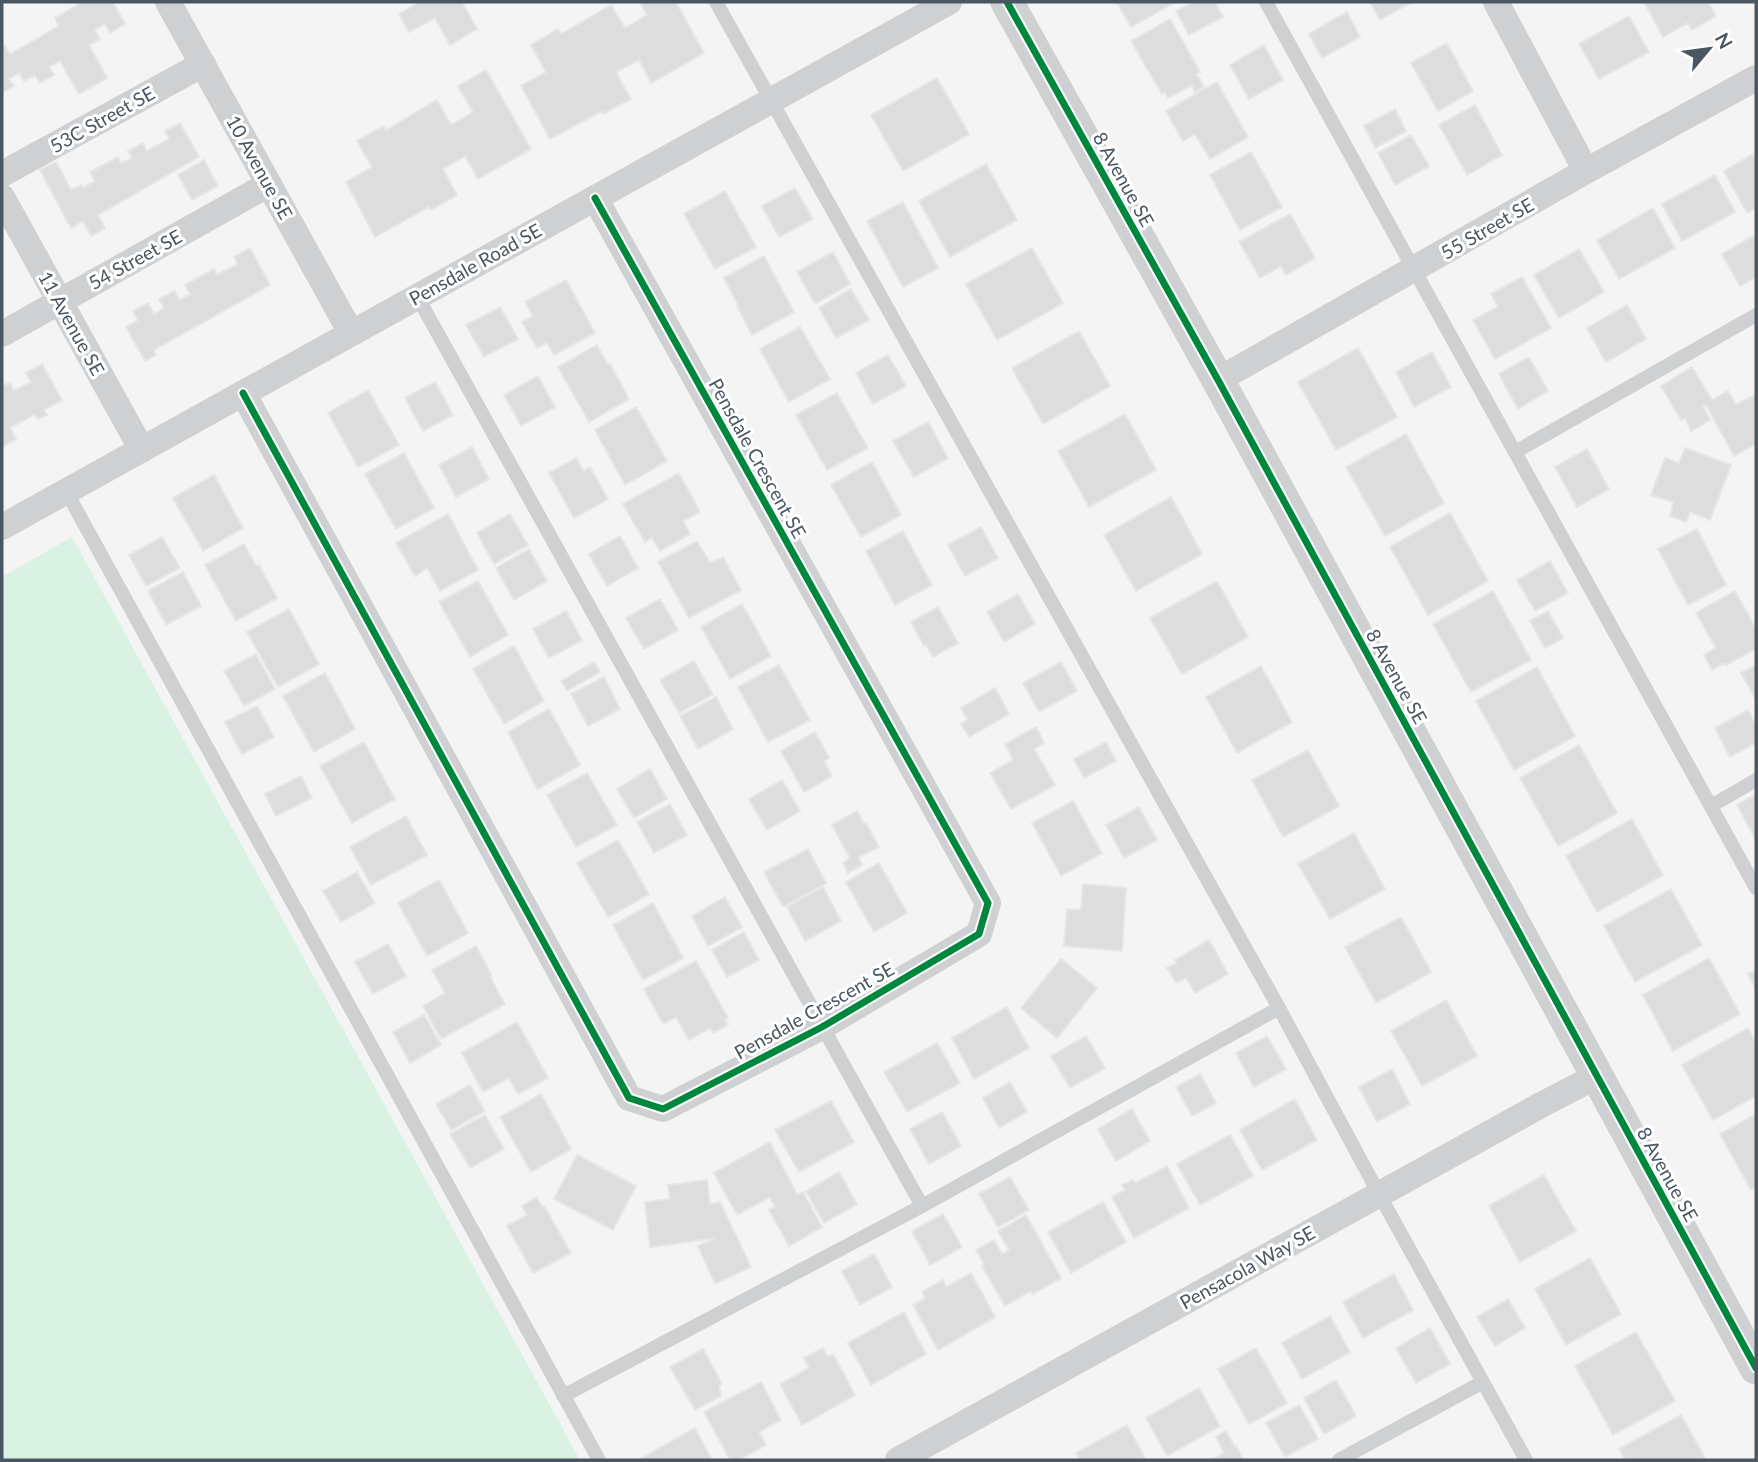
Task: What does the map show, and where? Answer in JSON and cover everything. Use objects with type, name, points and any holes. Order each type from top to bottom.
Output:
[{"type":"street","name":"10 Avenue SE","points":[[168,2],[351,333]]},
{"type":"street","name":"Pensdale Road SE","points":[[2,527],[949,2]]},
{"type":"street","name":"8 Avenue SE","points":[[1007,2],[1219,380],[1756,1368]]},
{"type":"street","points":[[1496,2],[1586,171]]},
{"type":"street","name":"53C Street SE","points":[[2,174],[202,64]]},
{"type":"street","name":"55 Street SE","points":[[1219,380],[1586,171],[1756,78]]},
{"type":"street","name":"54 Street SE","points":[[2,334],[269,184]]},
{"type":"street","name":"11 Avenue SE","points":[[2,197],[142,450]]},
{"type":"street","name":"Pensdale Crescent SE","points":[[243,393],[629,1098],[663,1110],[822,1027],[979,934],[988,903],[596,198]]},
{"type":"street","name":"Pensacola Way SE","points":[[898,1460],[1597,1076]]},
{"type":"lane","points":[[716,2],[1279,1008],[1526,1460]]},
{"type":"lane","points":[[1266,2],[1756,888]]},
{"type":"lane","points":[[417,296],[922,1206]]},
{"type":"lane","points":[[1515,452],[1756,315]]},
{"type":"lane","points":[[66,491],[599,1460]]},
{"type":"lane","points":[[1711,806],[1756,780]]},
{"type":"lane","points":[[563,1396],[922,1206],[1279,1008]]},
{"type":"lane","points":[[1339,1460],[1483,1382]]},
{"type":"green space","points":[[72,537],[580,1460],[2,1460],[2,577]]},
{"type":"building","points":[[83,2],[113,2],[125,24],[110,33],[105,24],[95,30],[100,39],[89,45],[107,78],[79,94],[60,61],[49,67],[54,75],[40,83],[35,75],[24,81],[19,73],[9,79],[14,86],[2,93],[2,48],[5,46],[10,54],[59,26],[55,18]]},
{"type":"building","points":[[417,2],[462,2],[477,29],[450,45],[435,18],[409,32],[399,14]]},
{"type":"building","points":[[640,2],[676,2],[704,53],[651,83],[639,60],[616,72],[631,99],[550,139],[521,86],[546,72],[531,45],[558,29],[561,34],[611,5],[625,28],[647,15]]},
{"type":"building","points":[[1117,2],[1171,2],[1172,4],[1131,27]]},
{"type":"building","points":[[1194,2],[1215,2],[1223,17],[1189,35],[1176,11]]},
{"type":"building","points":[[1370,2],[1412,2],[1380,20]]},
{"type":"building","points":[[1644,2],[1708,2],[1716,16],[1692,30],[1688,23],[1663,37]]},
{"type":"building","points":[[1347,12],[1360,37],[1322,58],[1309,34]]},
{"type":"building","points":[[1629,16],[1649,52],[1599,79],[1579,44]]},
{"type":"building","points":[[1170,19],[1200,72],[1197,74],[1204,87],[1195,92],[1192,85],[1168,98],[1165,92],[1162,94],[1131,41]]},
{"type":"building","points":[[1447,43],[1473,91],[1438,111],[1411,63]]},
{"type":"building","points":[[1264,45],[1283,80],[1249,99],[1230,65]]},
{"type":"building","points":[[486,70],[531,149],[478,179],[465,156],[443,169],[457,195],[375,237],[346,182],[372,167],[357,141],[384,126],[386,130],[437,100],[451,125],[473,112],[458,86]]},
{"type":"building","points":[[937,78],[969,134],[903,171],[871,115]]},
{"type":"building","points":[[1217,82],[1248,137],[1210,159],[1195,134],[1183,141],[1166,111]]},
{"type":"building","points":[[1475,105],[1502,155],[1467,175],[1439,125]]},
{"type":"building","points":[[1395,109],[1406,131],[1375,148],[1364,126]]},
{"type":"building","points":[[180,123],[199,157],[98,215],[105,228],[91,236],[83,221],[71,228],[40,170],[56,162],[71,190],[82,185],[83,188],[95,181],[90,172],[118,157],[121,163],[132,158],[128,151],[143,143],[147,151],[169,139],[165,131]]},
{"type":"building","points":[[1411,135],[1429,166],[1395,185],[1378,153]]},
{"type":"building","points":[[1251,152],[1282,207],[1240,230],[1210,175]]},
{"type":"building","points":[[1753,154],[1756,155],[1756,208],[1747,213],[1724,171]]},
{"type":"building","points":[[204,160],[218,186],[192,200],[178,175]]},
{"type":"building","points":[[986,164],[1017,220],[950,257],[919,201]]},
{"type":"building","points":[[1715,175],[1735,212],[1682,241],[1662,204]]},
{"type":"building","points":[[795,188],[813,219],[779,237],[762,206]]},
{"type":"building","points":[[725,191],[756,247],[715,269],[684,214]]},
{"type":"building","points":[[903,202],[938,268],[903,287],[867,221]]},
{"type":"building","points":[[1653,208],[1675,248],[1619,279],[1597,240]]},
{"type":"building","points":[[1290,214],[1315,258],[1286,275],[1281,266],[1260,278],[1239,242]]},
{"type":"building","points":[[1753,236],[1756,242],[1756,277],[1740,286],[1722,254]]},
{"type":"building","points":[[250,248],[270,285],[154,350],[156,355],[145,361],[126,327],[138,320],[133,311],[148,303],[154,314],[164,308],[159,299],[175,291],[179,300],[190,294],[185,285],[214,269],[217,275],[238,264],[234,257]]},
{"type":"building","points":[[1032,248],[1063,303],[997,340],[966,284]]},
{"type":"building","points":[[1579,249],[1604,292],[1559,318],[1534,275]]},
{"type":"building","points":[[833,252],[850,284],[815,304],[797,272]]},
{"type":"building","points":[[764,256],[794,312],[752,335],[724,278]]},
{"type":"building","points":[[1522,277],[1551,328],[1495,359],[1473,320],[1498,307],[1491,294]]},
{"type":"building","points":[[566,280],[595,333],[554,355],[547,343],[537,348],[522,322],[533,316],[525,302]]},
{"type":"building","points":[[851,289],[869,320],[836,338],[819,308]]},
{"type":"building","points":[[1627,305],[1646,339],[1606,362],[1587,328]]},
{"type":"building","points":[[500,307],[518,339],[484,357],[466,325]]},
{"type":"building","points":[[800,327],[830,379],[789,402],[760,349]]},
{"type":"building","points":[[1079,331],[1110,386],[1043,424],[1012,368]]},
{"type":"building","points":[[597,345],[629,399],[589,422],[558,367]]},
{"type":"building","points":[[1358,348],[1397,417],[1336,450],[1298,382]]},
{"type":"building","points":[[1432,352],[1451,387],[1414,407],[1396,372]]},
{"type":"building","points":[[888,355],[906,386],[873,404],[856,373]]},
{"type":"building","points":[[1529,357],[1548,391],[1518,409],[1499,374]]},
{"type":"building","points":[[42,364],[62,400],[44,410],[47,415],[38,419],[35,414],[10,428],[16,439],[2,447],[2,386],[10,383],[14,391],[31,382],[26,373]]},
{"type":"building","points":[[1692,367],[1712,400],[1728,391],[1736,405],[1756,394],[1756,444],[1734,456],[1706,405],[1703,406],[1710,420],[1691,431],[1685,418],[1681,420],[1661,386]]},
{"type":"building","points":[[538,376],[555,407],[521,426],[504,395]]},
{"type":"building","points":[[435,382],[453,415],[423,431],[405,398]]},
{"type":"building","points":[[368,390],[399,445],[358,467],[328,413]]},
{"type":"building","points":[[837,393],[868,448],[827,470],[796,415]]},
{"type":"building","points":[[636,407],[667,461],[625,485],[595,430]]},
{"type":"building","points":[[1125,414],[1156,470],[1089,507],[1058,451]]},
{"type":"building","points":[[928,422],[948,458],[914,477],[893,441]]},
{"type":"building","points":[[1406,434],[1444,503],[1385,536],[1346,467]]},
{"type":"building","points":[[472,447],[489,479],[456,497],[439,465]]},
{"type":"building","points":[[1685,448],[1731,465],[1710,520],[1690,512],[1686,522],[1670,516],[1673,502],[1651,495],[1665,458],[1679,463]]},
{"type":"building","points":[[1587,449],[1609,489],[1577,507],[1555,467]]},
{"type":"building","points":[[404,453],[434,508],[396,529],[365,474]]},
{"type":"building","points":[[576,458],[583,471],[590,467],[608,499],[574,518],[549,473]]},
{"type":"building","points":[[872,462],[901,515],[861,537],[831,485]]},
{"type":"building","points":[[679,473],[700,512],[683,521],[690,534],[660,551],[652,538],[645,542],[623,504]]},
{"type":"building","points":[[214,475],[243,528],[203,551],[173,498]]},
{"type":"building","points":[[1171,497],[1202,554],[1136,591],[1104,535]]},
{"type":"building","points":[[1450,513],[1488,581],[1428,615],[1390,547]]},
{"type":"building","points":[[448,514],[478,570],[440,591],[427,568],[415,576],[396,543]]},
{"type":"building","points":[[510,514],[528,545],[494,564],[477,533]]},
{"type":"building","points":[[981,527],[998,558],[965,576],[948,545]]},
{"type":"building","points":[[1697,529],[1726,585],[1688,605],[1658,549]]},
{"type":"building","points":[[903,531],[932,585],[895,605],[866,551]]},
{"type":"building","points":[[620,536],[638,568],[607,586],[589,554]]},
{"type":"building","points":[[162,537],[180,568],[146,586],[129,555]]},
{"type":"building","points":[[697,541],[710,563],[723,557],[741,590],[689,618],[658,562]]},
{"type":"building","points":[[244,544],[277,598],[236,621],[205,565]]},
{"type":"building","points":[[529,549],[547,581],[514,600],[496,568]]},
{"type":"building","points":[[1550,561],[1568,593],[1535,611],[1517,580]]},
{"type":"building","points":[[183,572],[201,606],[166,625],[148,591]]},
{"type":"building","points":[[478,581],[508,635],[470,657],[439,602]]},
{"type":"building","points":[[1217,581],[1248,637],[1182,674],[1150,618]]},
{"type":"building","points":[[1493,591],[1531,660],[1471,692],[1433,624]]},
{"type":"building","points":[[1735,591],[1756,629],[1756,649],[1712,670],[1704,655],[1716,648],[1696,613]]},
{"type":"building","points":[[1018,594],[1035,624],[1004,642],[987,612]]},
{"type":"building","points":[[660,599],[678,630],[644,649],[626,618]]},
{"type":"building","points":[[742,604],[771,656],[730,679],[701,627]]},
{"type":"building","points":[[938,607],[958,643],[933,657],[911,622]]},
{"type":"building","points":[[289,609],[319,664],[278,687],[247,632]]},
{"type":"building","points":[[566,611],[582,640],[549,658],[533,629]]},
{"type":"building","points":[[1548,611],[1563,638],[1545,648],[1530,621]]},
{"type":"building","points":[[514,646],[544,701],[504,724],[473,669]]},
{"type":"building","points":[[256,654],[275,689],[244,706],[224,671]]},
{"type":"building","points":[[694,661],[713,694],[679,713],[660,680]]},
{"type":"building","points":[[594,662],[600,672],[567,691],[561,681]]},
{"type":"building","points":[[1061,662],[1077,691],[1039,712],[1023,683]]},
{"type":"building","points":[[779,665],[810,720],[768,742],[738,687]]},
{"type":"building","points":[[1756,665],[1756,700],[1741,673]]},
{"type":"building","points":[[1261,666],[1292,722],[1237,753],[1206,697]]},
{"type":"building","points":[[1537,667],[1575,736],[1514,770],[1476,701]]},
{"type":"building","points":[[325,673],[355,729],[314,752],[283,696]]},
{"type":"building","points":[[604,677],[620,709],[588,726],[571,694]]},
{"type":"building","points":[[995,688],[1009,714],[969,737],[961,724],[968,720],[961,708]]},
{"type":"building","points":[[716,697],[733,729],[698,749],[680,716]]},
{"type":"building","points":[[257,706],[274,737],[242,754],[225,722]]},
{"type":"building","points":[[549,709],[580,765],[537,789],[508,732]]},
{"type":"building","points":[[1748,710],[1756,725],[1756,743],[1730,757],[1715,728]]},
{"type":"building","points":[[1036,727],[1044,743],[1034,749],[1055,785],[1011,809],[990,773],[1013,760],[1005,744]]},
{"type":"building","points":[[815,732],[829,758],[824,761],[832,776],[804,792],[781,751]]},
{"type":"building","points":[[364,742],[395,799],[352,823],[320,766]]},
{"type":"building","points":[[1106,742],[1116,761],[1084,778],[1074,759]]},
{"type":"building","points":[[1579,745],[1617,813],[1558,846],[1520,778]]},
{"type":"building","points":[[1308,750],[1339,806],[1283,837],[1252,780]]},
{"type":"building","points":[[650,769],[667,799],[634,818],[617,789]]},
{"type":"building","points":[[587,773],[617,825],[576,847],[547,795]]},
{"type":"building","points":[[301,776],[312,798],[276,816],[265,794]]},
{"type":"building","points":[[782,780],[800,811],[767,830],[749,799]]},
{"type":"building","points":[[1756,794],[1756,840],[1737,805]]},
{"type":"building","points":[[1073,801],[1102,853],[1061,876],[1032,823]]},
{"type":"building","points":[[670,804],[687,835],[654,853],[637,822]]},
{"type":"building","points":[[1139,807],[1157,840],[1124,858],[1106,825]]},
{"type":"building","points":[[857,811],[879,847],[859,857],[862,865],[848,873],[843,863],[850,858],[832,825]]},
{"type":"building","points":[[406,816],[427,855],[371,885],[350,847]]},
{"type":"building","points":[[1632,819],[1663,875],[1597,912],[1566,856]]},
{"type":"building","points":[[1354,833],[1385,889],[1330,919],[1298,864]]},
{"type":"building","points":[[618,840],[649,894],[608,917],[577,863]]},
{"type":"building","points":[[808,849],[826,883],[783,907],[764,872]]},
{"type":"building","points":[[879,863],[907,913],[874,932],[846,882]]},
{"type":"building","points":[[357,872],[375,903],[341,922],[323,891]]},
{"type":"building","points":[[439,880],[468,933],[427,956],[398,903]]},
{"type":"building","points":[[1083,884],[1126,888],[1122,951],[1064,946],[1067,909],[1081,910]]},
{"type":"building","points":[[823,887],[841,921],[805,941],[787,907]]},
{"type":"building","points":[[1671,889],[1702,945],[1635,982],[1604,926]]},
{"type":"building","points":[[725,897],[742,927],[708,946],[692,916]]},
{"type":"building","points":[[653,903],[683,958],[643,980],[613,925]]},
{"type":"building","points":[[1401,917],[1431,972],[1376,1003],[1345,947]]},
{"type":"building","points":[[744,932],[759,960],[727,977],[712,950]]},
{"type":"building","points":[[1209,940],[1228,974],[1195,993],[1186,978],[1176,983],[1167,968],[1177,963],[1175,960]]},
{"type":"building","points":[[388,944],[406,976],[373,994],[355,962]]},
{"type":"building","points":[[476,946],[505,1004],[441,1039],[423,1006],[445,993],[432,970]]},
{"type":"building","points":[[1709,958],[1740,1014],[1673,1051],[1643,995]]},
{"type":"building","points":[[1061,959],[1097,988],[1057,1038],[1021,1008]]},
{"type":"building","points":[[696,961],[728,1018],[725,1020],[728,1025],[713,1033],[710,1028],[689,1040],[676,1017],[663,1024],[644,989]]},
{"type":"building","points":[[1756,970],[1756,990],[1748,974]]},
{"type":"building","points":[[1446,1000],[1477,1056],[1422,1086],[1391,1031]]},
{"type":"building","points":[[1007,1007],[1029,1048],[974,1079],[952,1038]]},
{"type":"building","points":[[424,1015],[441,1045],[410,1063],[393,1032]]},
{"type":"building","points":[[517,1022],[548,1078],[518,1094],[509,1078],[483,1092],[462,1053]]},
{"type":"building","points":[[1748,1028],[1756,1043],[1756,1096],[1713,1120],[1682,1065]]},
{"type":"building","points":[[1086,1036],[1105,1068],[1070,1088],[1051,1056]]},
{"type":"building","points":[[1267,1036],[1286,1069],[1254,1087],[1236,1053]]},
{"type":"building","points":[[937,1043],[960,1083],[907,1112],[884,1072]]},
{"type":"building","points":[[1392,1069],[1410,1104],[1377,1122],[1359,1087]]},
{"type":"building","points":[[1200,1074],[1216,1103],[1192,1116],[1176,1087]]},
{"type":"building","points":[[1010,1082],[1027,1112],[999,1128],[983,1098]]},
{"type":"building","points":[[470,1085],[485,1111],[451,1130],[436,1104]]},
{"type":"building","points":[[541,1094],[571,1149],[531,1172],[500,1117]]},
{"type":"building","points":[[1295,1099],[1317,1140],[1262,1170],[1240,1130]]},
{"type":"building","points":[[831,1101],[854,1142],[799,1172],[775,1130]]},
{"type":"building","points":[[1132,1109],[1150,1141],[1116,1161],[1098,1129]]},
{"type":"building","points":[[942,1112],[961,1146],[929,1164],[910,1129]]},
{"type":"building","points":[[1756,1114],[1756,1187],[1751,1190],[1720,1134]]},
{"type":"building","points":[[485,1115],[504,1149],[470,1168],[450,1134]]},
{"type":"building","points":[[1230,1135],[1253,1176],[1200,1205],[1177,1164]]},
{"type":"building","points":[[770,1142],[797,1195],[803,1192],[822,1227],[789,1246],[769,1210],[775,1207],[770,1197],[737,1215],[714,1173]]},
{"type":"building","points":[[577,1155],[636,1186],[613,1230],[554,1199]]},
{"type":"building","points":[[1167,1166],[1189,1208],[1134,1238],[1112,1197],[1125,1190],[1122,1185],[1133,1180],[1135,1183]]},
{"type":"building","points":[[839,1172],[857,1204],[824,1223],[806,1191]]},
{"type":"building","points":[[1544,1175],[1576,1231],[1520,1262],[1489,1206]]},
{"type":"building","points":[[1010,1177],[1029,1210],[998,1227],[979,1194]]},
{"type":"building","points":[[707,1180],[710,1204],[720,1202],[751,1267],[715,1284],[698,1246],[716,1238],[650,1247],[645,1202],[670,1199],[668,1185]]},
{"type":"building","points":[[537,1197],[571,1253],[533,1273],[507,1226],[527,1215],[522,1206]]},
{"type":"building","points":[[1103,1202],[1126,1242],[1071,1273],[1048,1232]]},
{"type":"building","points":[[943,1214],[962,1247],[930,1265],[912,1231]]},
{"type":"building","points":[[1026,1215],[1061,1278],[1005,1306],[976,1250],[994,1240],[1002,1254],[1009,1250],[998,1231]]},
{"type":"building","points":[[874,1254],[892,1287],[860,1305],[842,1271]]},
{"type":"building","points":[[1590,1258],[1621,1314],[1566,1345],[1535,1289]]},
{"type":"building","points":[[971,1273],[995,1317],[938,1350],[913,1305],[926,1298],[922,1292],[943,1280],[946,1287]]},
{"type":"building","points":[[1394,1274],[1413,1310],[1363,1338],[1343,1302]]},
{"type":"building","points":[[1508,1299],[1525,1328],[1495,1346],[1477,1317]]},
{"type":"building","points":[[904,1312],[926,1354],[871,1385],[848,1343]]},
{"type":"building","points":[[1330,1316],[1350,1352],[1302,1379],[1282,1343]]},
{"type":"building","points":[[1430,1328],[1450,1364],[1416,1383],[1396,1348]]},
{"type":"building","points":[[1636,1332],[1675,1401],[1613,1435],[1575,1366]]},
{"type":"building","points":[[823,1348],[828,1357],[833,1354],[855,1395],[802,1425],[780,1384],[809,1368],[804,1358]]},
{"type":"building","points":[[1256,1348],[1287,1403],[1249,1424],[1218,1369]]},
{"type":"building","points":[[703,1349],[722,1384],[719,1385],[721,1396],[695,1410],[670,1367]]},
{"type":"building","points":[[1336,1380],[1356,1416],[1324,1434],[1304,1398]]},
{"type":"building","points":[[761,1382],[781,1420],[759,1432],[766,1445],[739,1460],[730,1460],[704,1412]]},
{"type":"building","points":[[1199,1388],[1220,1426],[1167,1456],[1146,1418]]},
{"type":"building","points":[[1299,1405],[1318,1439],[1285,1457],[1266,1423]]},
{"type":"building","points":[[1681,1415],[1706,1460],[1625,1460],[1619,1449]]},
{"type":"building","points":[[1127,1425],[1146,1460],[1080,1460],[1076,1453]]},
{"type":"building","points":[[695,1428],[712,1460],[640,1459]]},
{"type":"building","points":[[1226,1431],[1244,1460],[1211,1460],[1224,1453],[1216,1437]]},
{"type":"cycle path","points":[[1007,2],[1218,380],[1756,1368]]},
{"type":"cycle path","points":[[243,393],[629,1098],[663,1109],[822,1027],[979,934],[988,903],[595,198]]}]
